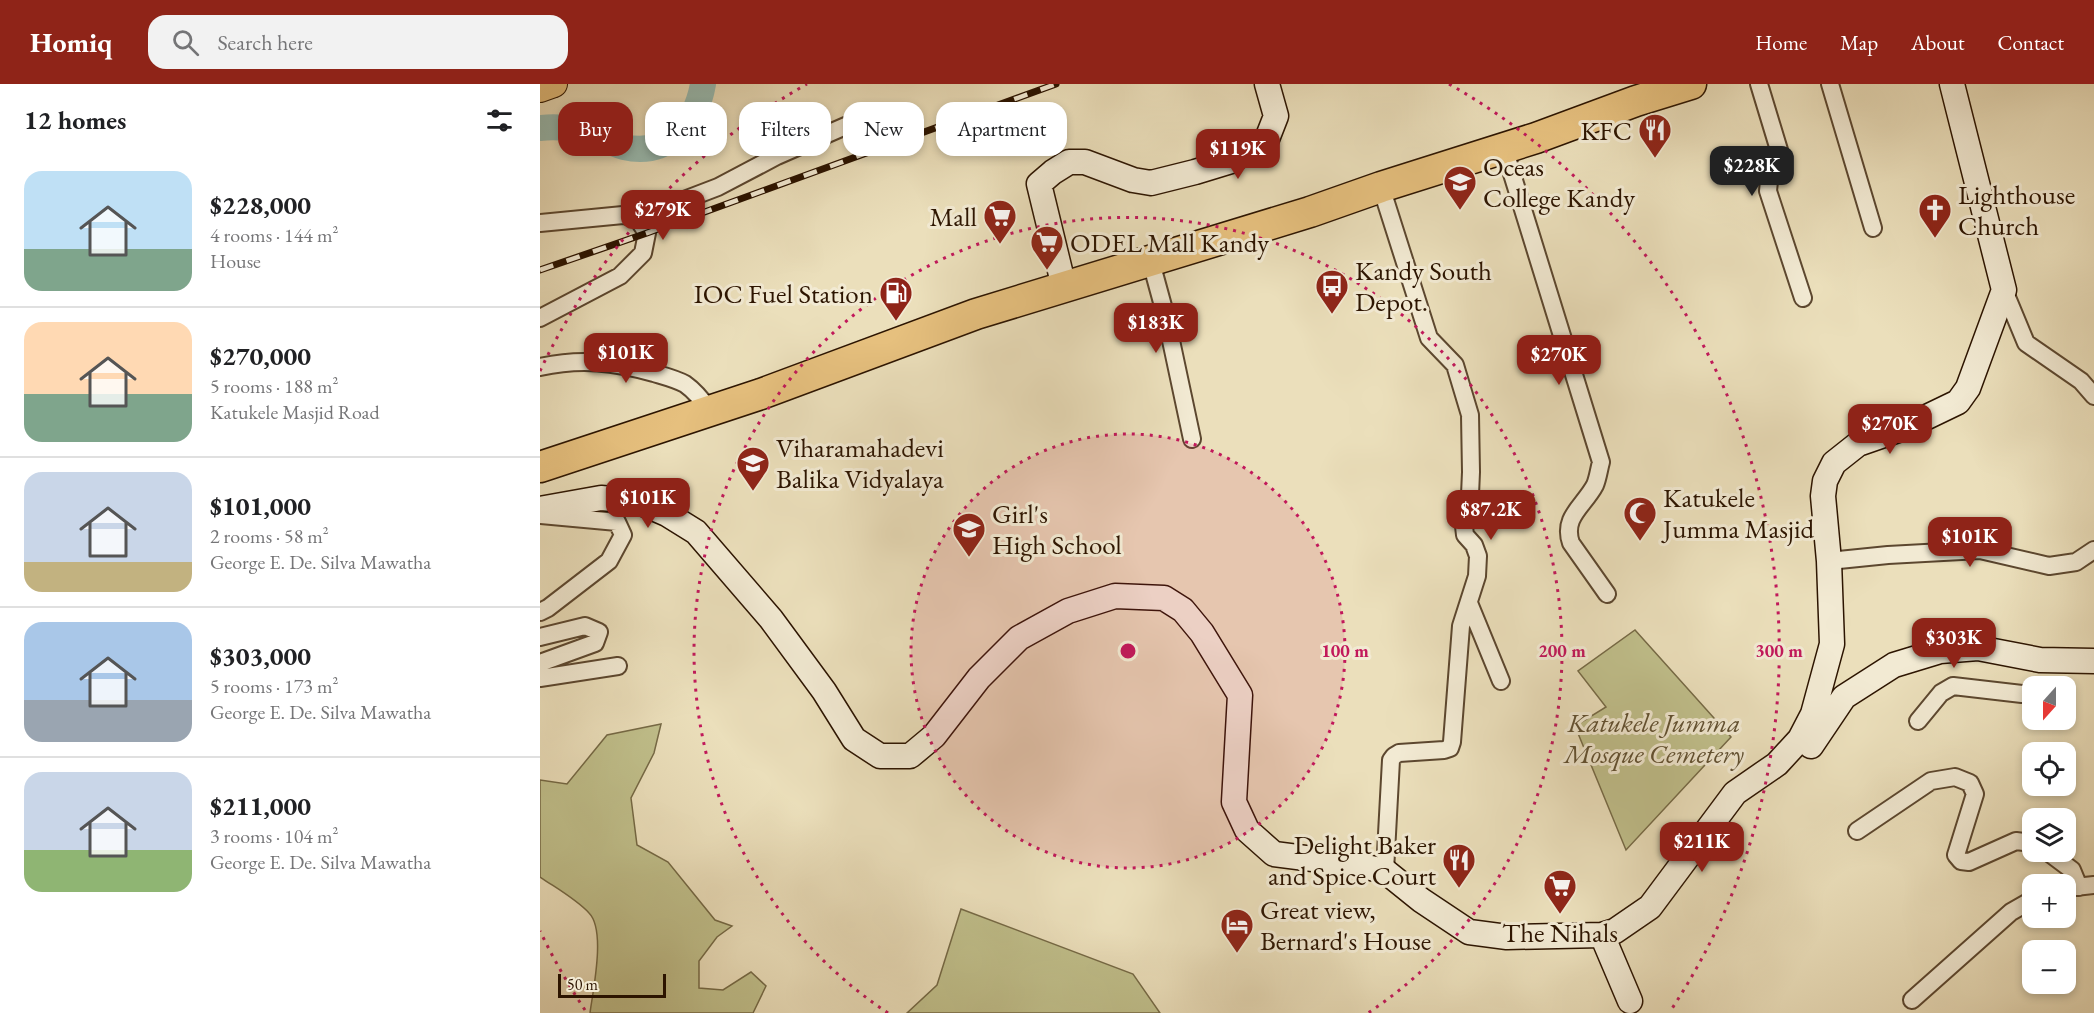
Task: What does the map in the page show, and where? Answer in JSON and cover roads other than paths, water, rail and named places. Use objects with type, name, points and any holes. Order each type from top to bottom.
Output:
[{"type":"highway","points":[[540,467],[810,377],[976,314],[1310,212],[1536,138],[1636,101],[1691,84]]},
{"type":"main road","points":[[540,89],[554,84]]},
{"type":"street","points":[[1064,287],[1039,184],[1053,171],[1069,162],[1085,162],[1133,180],[1151,183],[1231,161],[1267,139],[1276,116],[1267,84]]},
{"type":"street","points":[[1760,84],[1779,150],[1770,171],[1768,190],[1803,298]]},
{"type":"street","points":[[1830,84],[1874,228]]},
{"type":"street","points":[[1952,84],[2004,290],[2026,343],[2081,381],[2094,396]]},
{"type":"street","points":[[540,223],[623,215],[637,218],[718,187],[777,156],[843,127]]},
{"type":"street","points":[[1503,148],[1601,462],[1595,484],[1569,522],[1568,534],[1571,543],[1607,594]]},
{"type":"street","points":[[1381,187],[1429,338],[1455,365],[1470,415],[1470,495],[1464,526],[1465,536],[1474,545],[1478,556],[1477,576],[1461,626],[1450,748],[1399,753],[1391,760],[1385,871]]},
{"type":"street","points":[[540,318],[620,276],[643,253],[647,233],[637,218]]},
{"type":"street","points":[[1151,262],[1166,317],[1192,439]]},
{"type":"street","points":[[540,509],[601,498],[637,501],[667,514],[696,532],[771,619],[824,691],[854,739],[880,756],[910,756],[934,736],[978,678],[1019,638],[1068,611],[1115,596],[1164,598],[1183,610],[1202,633],[1240,694],[1234,802],[1247,830],[1274,855],[1352,864],[1385,871],[1421,900],[1469,932],[1507,937],[1602,935],[1615,931],[1650,907],[1736,793],[1777,764],[1800,739],[1813,714],[1832,644],[1829,561],[1823,496],[1825,481],[1834,463],[1858,444],[1904,428],[1958,402],[1968,388],[2004,290]]},
{"type":"street","points":[[540,367],[564,362],[594,361],[642,370],[684,384],[710,411]]},
{"type":"street","points":[[540,515],[617,522],[623,535],[609,561],[540,612]]},
{"type":"street","points":[[1829,561],[1980,550],[2049,566],[2076,562],[2094,550]]},
{"type":"street","points":[[1468,603],[1502,681]]},
{"type":"street","points":[[540,637],[585,626],[599,632],[595,643],[540,663]]},
{"type":"street","points":[[1736,793],[1780,778],[1802,759],[1844,697],[1894,665],[1940,651],[1978,648],[2040,660],[2094,660]]},
{"type":"street","points":[[2036,676],[2040,660]]},
{"type":"street","points":[[540,678],[618,666]]},
{"type":"street","points":[[1918,721],[1941,693],[1953,686],[2022,694]]},
{"type":"street","points":[[1857,831],[1931,781],[1955,777],[1970,783],[1975,794],[1956,855],[1961,861],[1969,862],[2016,841],[2022,842]]},
{"type":"street","points":[[2061,862],[2072,870],[2079,887]]},
{"type":"street","points":[[1912,1000],[2011,912],[2022,906]]},
{"type":"street","points":[[1602,935],[1630,1001]]},
{"type":"waterway","points":[[540,128],[577,129],[624,147],[640,149],[654,147],[666,142],[687,124],[694,112],[703,84]]},
{"type":"railway","points":[[540,270],[1056,84]]},
{"type":"place","name":"KFC","points":[[1655,159]]},
{"type":"place","name":"Oceas College Kandy","points":[[1460,211]]},
{"type":"place","name":"Lighthouse Church","points":[[1935,239]]},
{"type":"place","name":"Mall","points":[[1000,245]]},
{"type":"place","name":"ODEL Mall Kandy","points":[[1047,271]]},
{"type":"place","name":"Kandy South Depot.","points":[[1332,315]]},
{"type":"place","name":"IOC Fuel Station","points":[[896,322]]},
{"type":"place","name":"Viharamahadevi Balika Vidyalaya","points":[[753,492]]},
{"type":"place","name":"Katukele Jumma Masjid","points":[[1640,542]]},
{"type":"place","name":"Girl's High School","points":[[969,558]]},
{"type":"place","name":"Delight Baker and Spice Court","points":[[1459,889]]},
{"type":"place","name":"The Nihals","points":[[1560,915]]},
{"type":"place","name":"Great view, Bernard's House","points":[[1237,954]]},
{"type":"park label","name":"Katukele Jumma Mosque Cemetery","points":[[1654,738]]}]
